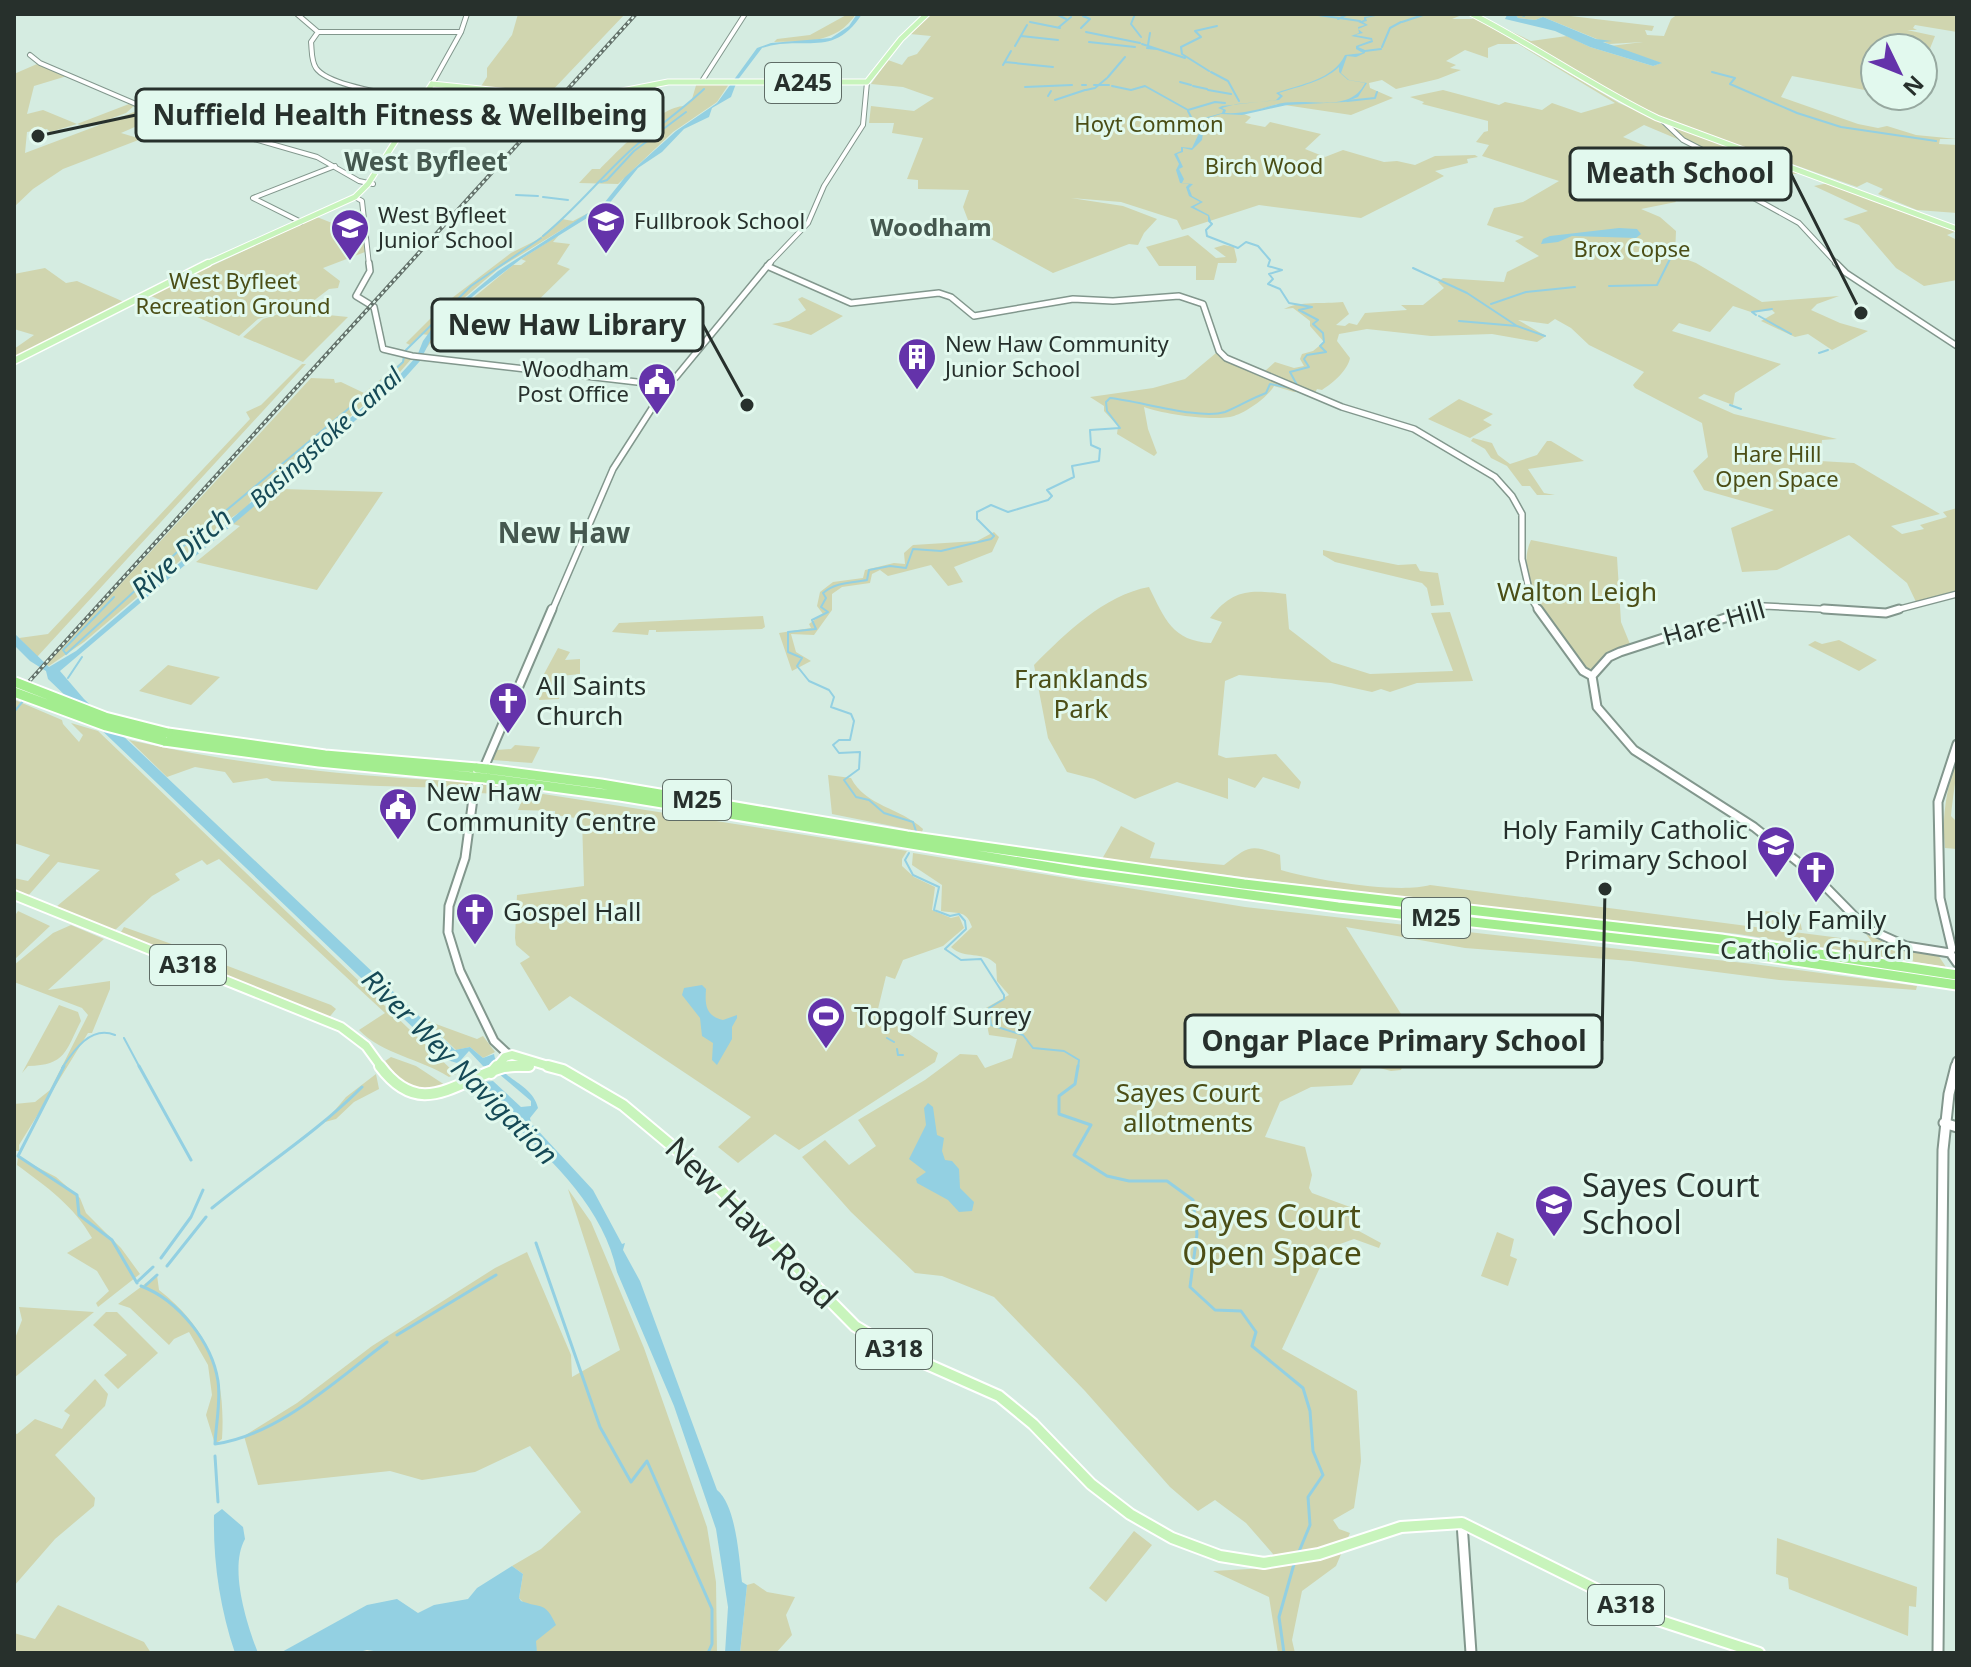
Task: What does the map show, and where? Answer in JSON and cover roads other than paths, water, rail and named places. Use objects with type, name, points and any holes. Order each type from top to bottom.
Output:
[{"type":"highway","name":"M25","points":[[14,681],[166,737]]},
{"type":"highway","name":"M25","points":[[14,692],[92,722],[319,762],[480,773],[1294,901],[1722,950],[1957,985]]},
{"type":"highway","name":"M25","points":[[917,842],[1328,896],[1816,951],[1957,975]]},
{"type":"main road","name":"A245","points":[[434,81],[564,98],[586,98],[660,83],[705,79],[867,82],[901,39],[927,14]]},
{"type":"main road","points":[[1472,14],[1508,32],[1617,99],[1662,120],[1957,229]]},
{"type":"main road","points":[[14,361],[211,261],[362,192],[434,81]]},
{"type":"main road","name":"A318","points":[[14,895],[341,1027],[366,1046],[392,1082],[405,1092],[433,1095],[465,1086],[506,1062]]},
{"type":"main road","name":"New Haw Road","points":[[506,1062],[555,1067],[575,1075],[635,1114],[702,1171],[855,1326],[895,1350],[999,1396],[1033,1424],[1088,1482],[1130,1514],[1172,1538],[1220,1556],[1264,1563],[1319,1554],[1401,1527],[1462,1523]]},
{"type":"main road","name":"A318","points":[[1462,1523],[1658,1620],[1759,1653]]},
{"type":"street","points":[[297,14],[316,34],[461,32]]},
{"type":"street","points":[[434,81],[461,32],[467,14]]},
{"type":"street","points":[[705,79],[745,14]]},
{"type":"street","points":[[316,34],[311,42],[312,54],[315,67],[323,74],[421,99]]},
{"type":"street","points":[[30,55],[40,63],[171,119],[263,141],[335,166],[362,192],[370,271],[356,296],[374,307],[381,348],[412,356],[666,386]]},
{"type":"street","points":[[506,1062],[480,1017],[448,932],[449,906],[465,858],[474,791],[621,453],[666,386],[767,266],[808,223],[824,186],[860,130],[867,82]]},
{"type":"street","points":[[1662,120],[1683,140],[1718,158],[1745,191],[1796,221],[1846,273],[1957,346]]},
{"type":"street","points":[[301,222],[253,198],[335,166]]},
{"type":"street","points":[[767,266],[849,302],[939,293],[951,297],[974,316],[1073,299],[1113,301],[1172,296],[1191,299],[1205,307],[1223,356],[1316,395],[1414,429],[1500,482],[1518,504],[1523,518],[1522,559],[1531,598],[1543,619],[1583,671],[1592,676],[1597,707],[1627,744],[1754,827],[1813,874],[1866,928],[1906,946],[1950,953],[1957,963]]},
{"type":"street","name":"Hare Hill","points":[[1592,676],[1615,654],[1764,606],[1877,613],[1957,594]]},
{"type":"street","points":[[1950,953],[1952,949],[1940,898],[1938,802],[1957,744]]},
{"type":"street","points":[[1938,1653],[1944,1123],[1957,1061]]},
{"type":"street","points":[[1944,1123],[1957,1127]]},
{"type":"street","points":[[1462,1523],[1471,1653]]},
{"type":"water","points":[[857,14],[862,14],[840,37],[816,43],[777,44],[762,48],[737,81],[731,97],[712,108],[709,117],[684,129],[662,152],[638,168],[608,205],[521,259],[479,291],[437,327],[420,361],[402,381],[60,671],[84,699],[455,1050],[470,1047],[483,1058],[494,1054],[502,1070],[535,1099],[538,1108],[530,1118],[531,1123],[593,1190],[622,1244],[625,1243],[623,1250],[640,1281],[717,1490],[728,1507],[736,1532],[742,1582],[747,1585],[740,1653],[725,1653],[728,1607],[716,1529],[674,1406],[617,1272],[609,1244],[580,1194],[540,1150],[476,1089],[478,1084],[457,1063],[447,1060],[48,679],[46,671],[14,645],[14,633],[49,667],[76,651],[396,379],[417,356],[436,323],[498,271],[605,202],[625,177],[676,131],[717,103],[757,48],[771,43],[831,38],[849,26]],"holes":[[[469,1051],[483,1066],[492,1068],[531,1101],[531,1106],[521,1107],[493,1081],[483,1082],[461,1060]]]},
{"type":"water","points":[[1385,14],[1366,18],[1367,21],[1363,22],[1368,25],[1358,29],[1365,25],[1358,22],[1364,17]]},
{"type":"water","points":[[1515,14],[1518,18],[1535,20],[1543,17],[1596,39],[1612,41],[1603,42],[1662,63],[1653,66],[1590,47],[1555,31],[1505,19],[1507,15]]},
{"type":"water","points":[[1358,29],[1363,33],[1355,35],[1372,38],[1373,42],[1358,47],[1365,53],[1356,57],[1347,56],[1341,73],[1349,80],[1367,83],[1358,97],[1345,102],[1287,105],[1205,119],[1201,124],[1204,126],[1202,140],[1192,150],[1183,148],[1183,152],[1177,154],[1183,167],[1179,169],[1184,179],[1182,183],[1193,184],[1189,188],[1192,196],[1203,202],[1194,207],[1209,215],[1211,221],[1208,221],[1208,216],[1190,207],[1200,202],[1189,196],[1186,187],[1189,184],[1180,183],[1176,170],[1179,164],[1174,154],[1181,151],[1181,147],[1192,148],[1202,127],[1197,123],[1204,118],[1222,113],[1223,110],[1218,108],[1222,106],[1233,105],[1222,108],[1226,110],[1225,113],[1238,113],[1286,103],[1325,103],[1348,99],[1358,93],[1365,83],[1348,80],[1339,72],[1339,67],[1319,80],[1279,93],[1283,96],[1279,100],[1261,102],[1276,100],[1280,96],[1276,93],[1324,76],[1345,55],[1363,53],[1356,46],[1372,40],[1351,36],[1359,33]]},
{"type":"water","points":[[1619,228],[1637,229],[1641,234],[1636,238],[1572,236],[1541,244],[1543,239],[1550,236]]},
{"type":"water","points":[[702,985],[706,989],[707,1009],[713,1016],[723,1020],[737,1015],[732,1027],[732,1039],[717,1065],[712,1060],[713,1043],[702,1036],[700,1018],[682,995],[684,988]]},
{"type":"water","points":[[928,1103],[933,1107],[937,1135],[944,1138],[942,1151],[945,1160],[952,1161],[959,1169],[960,1188],[974,1202],[972,1211],[959,1212],[948,1200],[917,1183],[916,1179],[926,1172],[909,1159],[926,1125],[924,1108]]},
{"type":"water","points":[[222,1509],[243,1527],[245,1539],[240,1551],[239,1580],[244,1611],[258,1653],[235,1653],[225,1619],[218,1585],[214,1533],[214,1515]]},
{"type":"water","points":[[512,1566],[523,1574],[521,1601],[546,1609],[556,1625],[536,1641],[537,1653],[387,1653],[367,1650],[355,1653],[280,1653],[367,1605],[397,1599],[418,1613],[434,1605],[468,1599],[477,1588]]},
{"type":"waterway","points":[[1056,14],[1066,19]]},
{"type":"waterway","points":[[1135,14],[1131,24],[1141,37]]},
{"type":"waterway","points":[[1290,14],[1304,14]]},
{"type":"waterway","points":[[1311,14],[1340,18]]},
{"type":"waterway","points":[[1340,18],[1348,14]]},
{"type":"waterway","points":[[1402,22],[1426,14]]},
{"type":"waterway","points":[[1520,14],[1524,16]]},
{"type":"waterway","points":[[1081,28],[1090,19],[1083,16]]},
{"type":"waterway","points":[[1059,27],[1071,17]]},
{"type":"waterway","points":[[1340,18],[1360,21]]},
{"type":"waterway","points":[[1030,22],[1060,28]]},
{"type":"waterway","points":[[1382,47],[1390,28],[1401,22]]},
{"type":"waterway","points":[[1015,46],[1027,25]]},
{"type":"waterway","points":[[1209,71],[1182,54],[1181,47],[1201,37],[1195,31],[1217,26]]},
{"type":"waterway","points":[[1086,32],[1140,43]]},
{"type":"waterway","points":[[1148,45],[1150,33]]},
{"type":"waterway","points":[[1021,36],[1058,40]]},
{"type":"waterway","points":[[1089,42],[1135,47]]},
{"type":"waterway","points":[[1142,44],[1185,58]]},
{"type":"waterway","points":[[1147,48],[1157,49]]},
{"type":"waterway","points":[[1365,51],[1381,49]]},
{"type":"waterway","points":[[1003,65],[1011,51]]},
{"type":"waterway","points":[[1108,77],[1125,57]]},
{"type":"waterway","points":[[1005,62],[1053,67]]},
{"type":"waterway","points":[[1211,72],[1228,81],[1239,101]]},
{"type":"waterway","points":[[1712,72],[1735,78],[1730,84],[1797,113],[1841,127],[1936,141]]},
{"type":"waterway","points":[[1099,85],[1107,78]]},
{"type":"waterway","points":[[1180,82],[1191,85]]},
{"type":"waterway","points":[[1025,87],[1072,85]]},
{"type":"waterway","points":[[1094,85],[1099,85]]},
{"type":"waterway","points":[[1086,90],[1099,85]]},
{"type":"waterway","points":[[1099,85],[1109,85]]},
{"type":"waterway","points":[[1112,86],[1131,90],[1145,86],[1188,110],[1215,102],[1225,103]]},
{"type":"waterway","points":[[1193,86],[1207,89]]},
{"type":"waterway","name":"Rive Ditch","points":[[543,236],[632,149],[704,89]]},
{"type":"waterway","points":[[1055,100],[1085,90]]},
{"type":"waterway","points":[[1208,90],[1231,94]]},
{"type":"waterway","points":[[1048,96],[1051,91]]},
{"type":"waterway","points":[[1347,101],[1375,98],[1377,92]]},
{"type":"waterway","points":[[1188,111],[1195,125]]},
{"type":"waterway","name":"Rive Ditch","points":[[601,182],[607,180],[634,151],[686,112]]},
{"type":"waterway","points":[[516,195],[538,196]]},
{"type":"waterway","points":[[543,197],[568,200]]},
{"type":"waterway","points":[[1209,221],[1212,224],[1206,230],[1207,236],[1238,248],[1246,242],[1258,246],[1270,260],[1268,266],[1282,270],[1269,274],[1273,279],[1268,284],[1280,289],[1289,303],[1312,307],[1299,310],[1318,320],[1313,324],[1323,333],[1324,342],[1320,346],[1326,352],[1307,355],[1304,359],[1309,367],[1290,372],[1297,385]]},
{"type":"waterway","name":"Rive Ditch","points":[[406,350],[471,286],[541,238]]},
{"type":"waterway","points":[[1609,286],[1657,285],[1671,257]]},
{"type":"waterway","points":[[1413,268],[1467,293],[1517,326]]},
{"type":"waterway","points":[[1491,304],[1526,292],[1575,287]]},
{"type":"waterway","points":[[1756,315],[1752,312],[1772,309]]},
{"type":"waterway","points":[[1759,316],[1791,334]]},
{"type":"waterway","points":[[1459,321],[1517,326]]},
{"type":"waterway","points":[[1517,326],[1545,336]]},
{"type":"waterway","points":[[1819,353],[1828,350]]},
{"type":"waterway","name":"Rive Ditch","points":[[114,597],[63,650],[66,654],[187,543],[389,375],[403,362],[404,357]]},
{"type":"waterway","points":[[916,831],[913,822],[884,813],[869,800],[856,797],[844,780],[859,769],[860,752],[839,753],[833,745],[839,740],[850,740],[854,721],[851,714],[831,707],[834,697],[829,690],[809,681],[797,666],[802,658],[788,652],[788,632],[816,629],[812,620],[828,612],[821,607],[826,598],[823,593],[828,589],[867,580],[869,570],[890,566],[906,568],[913,549],[941,551],[991,539],[994,536],[977,519],[977,512],[991,505],[1008,512],[1048,500],[1052,496],[1047,490],[1074,477],[1072,466],[1099,461],[1100,449],[1091,445],[1090,430],[1120,428],[1107,411],[1106,402],[1110,398],[1185,412],[1214,414],[1266,393],[1270,384],[1291,388]]},
{"type":"waterway","points":[[1730,405],[1741,409]]},
{"type":"waterway","name":"Rive Ditch","points":[[68,678],[82,657]]},
{"type":"waterway","name":"Rive Ditch","points":[[14,712],[23,701]]},
{"type":"waterway","points":[[909,853],[905,860],[913,875],[939,887],[934,910],[950,916],[959,914],[965,921],[966,929],[945,949],[961,960],[981,959],[1004,995],[1004,999],[989,1008],[991,1025],[1023,1035],[1033,1048],[1064,1051],[1079,1060],[1078,1068]]},
{"type":"waterway","points":[[62,1068],[91,1036],[98,1033],[115,1035]]},
{"type":"waterway","points":[[124,1038],[140,1068]]},
{"type":"waterway","points":[[887,1038],[894,1042]]},
{"type":"waterway","points":[[897,1049],[898,1055],[903,1055]]},
{"type":"waterway","points":[[64,1066],[18,1156],[77,1195],[79,1215],[112,1240],[137,1283]]},
{"type":"waterway","points":[[139,1066],[191,1160]]},
{"type":"waterway","points":[[1078,1066],[1075,1084],[1059,1096],[1059,1114],[1091,1125],[1074,1155],[1107,1176],[1129,1181],[1167,1181],[1193,1200],[1197,1234],[1190,1287],[1215,1310],[1241,1311],[1256,1332],[1252,1346],[1303,1388],[1310,1411],[1313,1451],[1323,1475],[1308,1497],[1310,1525],[1298,1554]]},
{"type":"waterway","points":[[212,1208],[308,1135],[362,1087]]},
{"type":"waterway","points":[[161,1258],[191,1217],[203,1190]]},
{"type":"waterway","points":[[167,1266],[206,1217]]},
{"type":"waterway","points":[[536,1243],[600,1427],[631,1482],[647,1461],[712,1609],[712,1644],[708,1653]]},
{"type":"waterway","points":[[137,1282],[153,1267]]},
{"type":"waterway","points":[[146,1285],[157,1275]]},
{"type":"waterway","points":[[397,1335],[496,1275]]},
{"type":"waterway","points":[[141,1286],[168,1301],[180,1312],[209,1352],[219,1389],[215,1444],[239,1439],[284,1418],[387,1342]]},
{"type":"waterway","points":[[215,1456],[218,1502]]},
{"type":"waterway","points":[[1284,1653],[1279,1617],[1294,1564]]},
{"type":"railway","points":[[14,698],[636,14]]},
{"type":"place","name":"Nuffield Health Fitness & Wellbeing","points":[[38,136]]},
{"type":"place","name":"Fullbrook School","points":[[606,255]]},
{"type":"place","name":"West Byfleet Junior School","points":[[350,262]]},
{"type":"place","name":"Meath School","points":[[1861,313]]},
{"type":"place","name":"New Haw Community Junior School","points":[[917,391]]},
{"type":"place","name":"New Haw Library","points":[[747,405]]},
{"type":"place","name":"Woodham Post Office","points":[[657,416]]},
{"type":"place","name":"All Saints Church","points":[[508,735]]},
{"type":"place","name":"New Haw Community Centre","points":[[398,841]]},
{"type":"place","name":"Holy Family Catholic Primary School","points":[[1776,879]]},
{"type":"place","name":"Ongar Place Primary School","points":[[1605,889]]},
{"type":"place","name":"Holy Family Catholic Church","points":[[1816,904]]},
{"type":"place","name":"Gospel Hall","points":[[475,946]]},
{"type":"place","name":"Topgolf Surrey","points":[[826,1050]]},
{"type":"place","name":"Sayes Court School","points":[[1554,1238]]},
{"type":"district","name":"West Byfleet","points":[[426,162]]},
{"type":"district","name":"Woodham","points":[[931,228]]},
{"type":"district","name":"New Haw","points":[[564,533]]},
{"type":"park label","name":"Hoyt Common","points":[[1149,124]]},
{"type":"park label","name":"Birch Wood","points":[[1264,166]]},
{"type":"park label","name":"Brox Copse","points":[[1632,249]]},
{"type":"park label","name":"West Byfleet Recreation Ground","points":[[233,294]]},
{"type":"park label","name":"Hare Hill Open Space","points":[[1777,466]]},
{"type":"park label","name":"Walton Leigh","points":[[1577,592]]},
{"type":"park label","name":"Franklands Park","points":[[1081,694]]},
{"type":"park label","name":"Sayes Court allotments","points":[[1188,1108]]},
{"type":"park label","name":"Sayes Court Open Space","points":[[1272,1236]]},
{"type":"water label","name":"Basingstoke Canal","points":[[326,438]]},
{"type":"water label","name":"River Wey Navigation","points":[[460,1067]]}]
